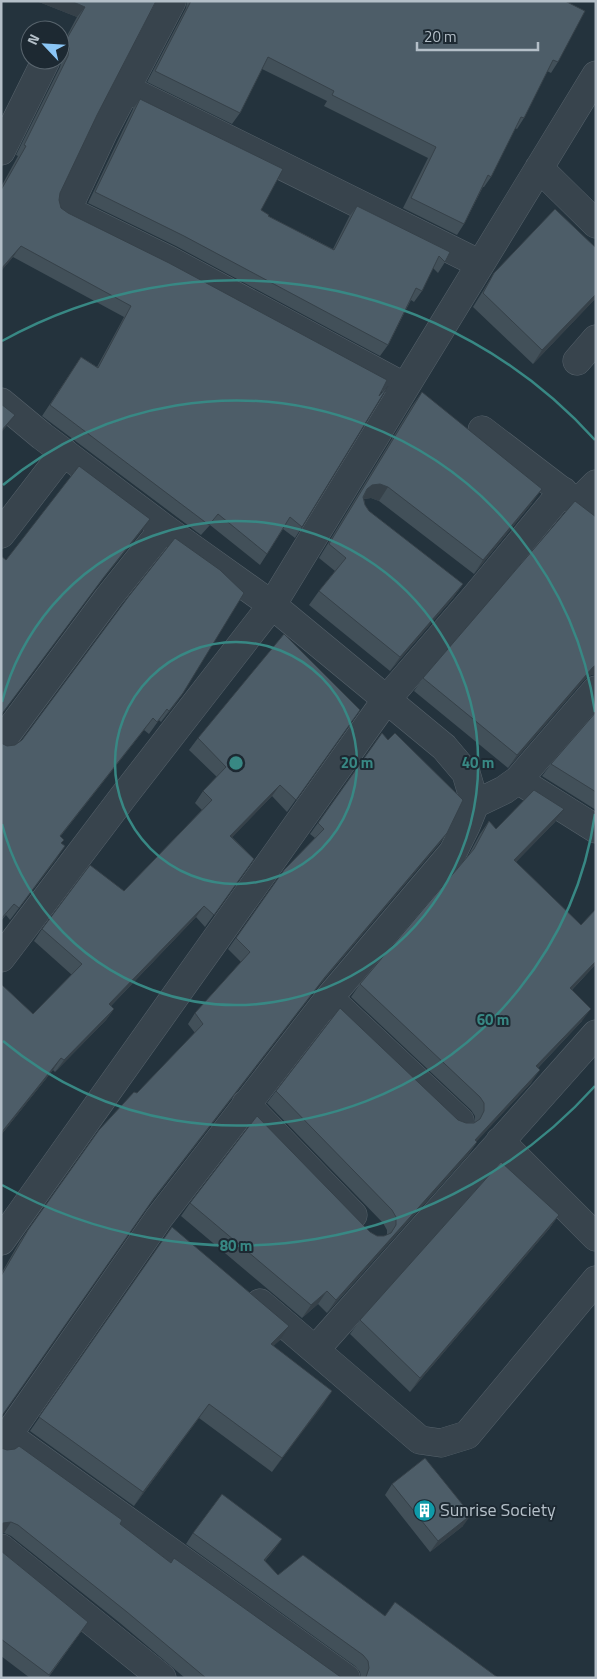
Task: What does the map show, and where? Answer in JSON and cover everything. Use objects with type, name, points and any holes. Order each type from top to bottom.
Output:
[{"type":"street","points":[[172,1],[103,133],[66,210],[169,260],[405,387]]},
{"type":"street","points":[[1,151],[41,70]]},
{"type":"street","points":[[1,958],[122,797],[272,606],[596,75]]},
{"type":"street","points":[[127,90],[480,264]]},
{"type":"street","points":[[539,168],[596,224]]},
{"type":"street","points":[[577,361],[596,339]]},
{"type":"street","points":[[1,402],[164,528],[272,606],[444,747],[466,773],[474,804],[453,852],[329,998],[246,1104],[169,1226],[5,1440],[346,1678]]},
{"type":"street","points":[[482,430],[579,504]]},
{"type":"street","points":[[1,534],[64,452]]},
{"type":"street","points":[[1,1241],[386,700],[476,596],[579,504],[596,484]]},
{"type":"street","points":[[1,742],[108,598],[164,528]]},
{"type":"street","points":[[453,579],[476,596]]},
{"type":"street","points":[[474,804],[504,790],[518,780],[596,690]]},
{"type":"street","points":[[518,780],[596,829]]},
{"type":"street","points":[[329,998],[460,1121]]},
{"type":"street","points":[[315,1350],[596,1034]]},
{"type":"street","points":[[246,1104],[372,1234]]},
{"type":"street","points":[[500,1141],[596,1237]]},
{"type":"street","points":[[238,1284],[420,1440],[441,1443],[467,1435],[596,1280]]},
{"type":"street","points":[[1,1548],[162,1678]]},
{"type":"building","points":[[71,1],[156,1],[97,115],[60,193],[61,208],[169,263],[387,380],[379,396],[388,386],[302,527],[290,517],[267,554],[218,514],[209,525],[50,405],[81,357],[98,368],[131,306],[21,246],[1,269],[1,190],[26,146],[24,145],[61,70],[70,70],[70,33],[85,7]]},
{"type":"building","points":[[191,1],[565,1],[585,11],[558,62],[553,60],[524,118],[521,117],[491,177],[488,175],[464,224],[411,198],[436,147],[332,95],[334,91],[268,57],[240,113],[155,71]]},
{"type":"building","points":[[140,99],[283,169],[261,210],[268,216],[334,250],[357,206],[450,252],[445,262],[439,256],[422,291],[416,288],[388,345],[184,236],[95,192]]},
{"type":"building","points":[[555,209],[596,248],[596,294],[542,350],[483,293],[494,273]]},
{"type":"building","points":[[422,392],[542,489],[483,560],[388,487],[380,484],[372,485],[367,489],[363,497],[369,511],[463,584],[400,657],[319,591],[346,558],[329,544]]},
{"type":"building","points":[[1,404],[15,415],[1,431]]},
{"type":"building","points":[[79,466],[150,519],[104,577],[1,715],[1,556],[6,560]]},
{"type":"building","points":[[575,501],[596,517],[596,665],[517,755],[423,678]]},
{"type":"building","points":[[175,538],[220,570],[244,593],[183,693],[169,711],[167,709],[157,722],[153,718],[60,836],[64,840],[61,843],[65,846],[19,908],[14,904],[1,919],[1,743],[7,746],[15,745],[22,740],[129,596]]},
{"type":"building","points":[[284,634],[360,710],[296,800],[280,785],[230,836],[254,859],[214,915],[204,906],[109,1004],[114,1009],[64,1060],[61,1058],[1,1133],[1,984],[33,1014],[82,964],[42,929],[90,865],[124,891],[212,800],[203,791],[226,767],[198,738]]},
{"type":"building","points":[[596,712],[596,792],[551,764]]},
{"type":"building","points":[[382,733],[388,740],[395,733],[463,800],[447,833],[325,977],[154,1198],[1,1417],[1,1276],[28,1230],[99,1130],[134,1092],[137,1093],[203,1024],[195,1013],[250,952],[236,938],[284,870],[324,829],[318,823]]},
{"type":"building","points":[[534,790],[564,809],[514,860],[581,925],[596,909],[596,961],[570,988],[591,1009],[536,1066],[540,1070],[475,1140],[477,1142],[336,1300],[327,1291],[311,1305],[190,1203],[257,1116],[370,1232],[377,1236],[391,1233],[396,1225],[396,1217],[392,1210],[276,1091],[340,1008],[458,1120],[474,1123],[480,1119],[484,1111],[484,1103],[480,1097],[360,984],[474,849],[489,821],[496,829]]},
{"type":"building","points":[[501,1162],[559,1215],[420,1378],[360,1320]]},
{"type":"building","points":[[172,1227],[289,1326],[271,1344],[332,1391],[282,1458],[209,1404],[143,1492],[39,1417]]},
{"type":"building","points":[[19,1446],[122,1520],[120,1524],[171,1563],[174,1558],[342,1678],[206,1678],[18,1525],[11,1522],[1,1524],[1,1448],[7,1450],[15,1449]]},
{"type":"building","name":"Sunrise Society","points":[[425,1458],[471,1515],[438,1541],[392,1484]]},
{"type":"building","points":[[222,1494],[282,1539],[264,1560],[278,1575],[303,1555],[385,1616],[395,1602],[497,1677],[365,1678],[369,1668],[368,1661],[363,1655],[193,1533]]},
{"type":"building","points":[[1,1551],[88,1622],[49,1675],[1,1639]]},
{"type":"place","name":"Sunrise Society","points":[[424,1510]]}]
